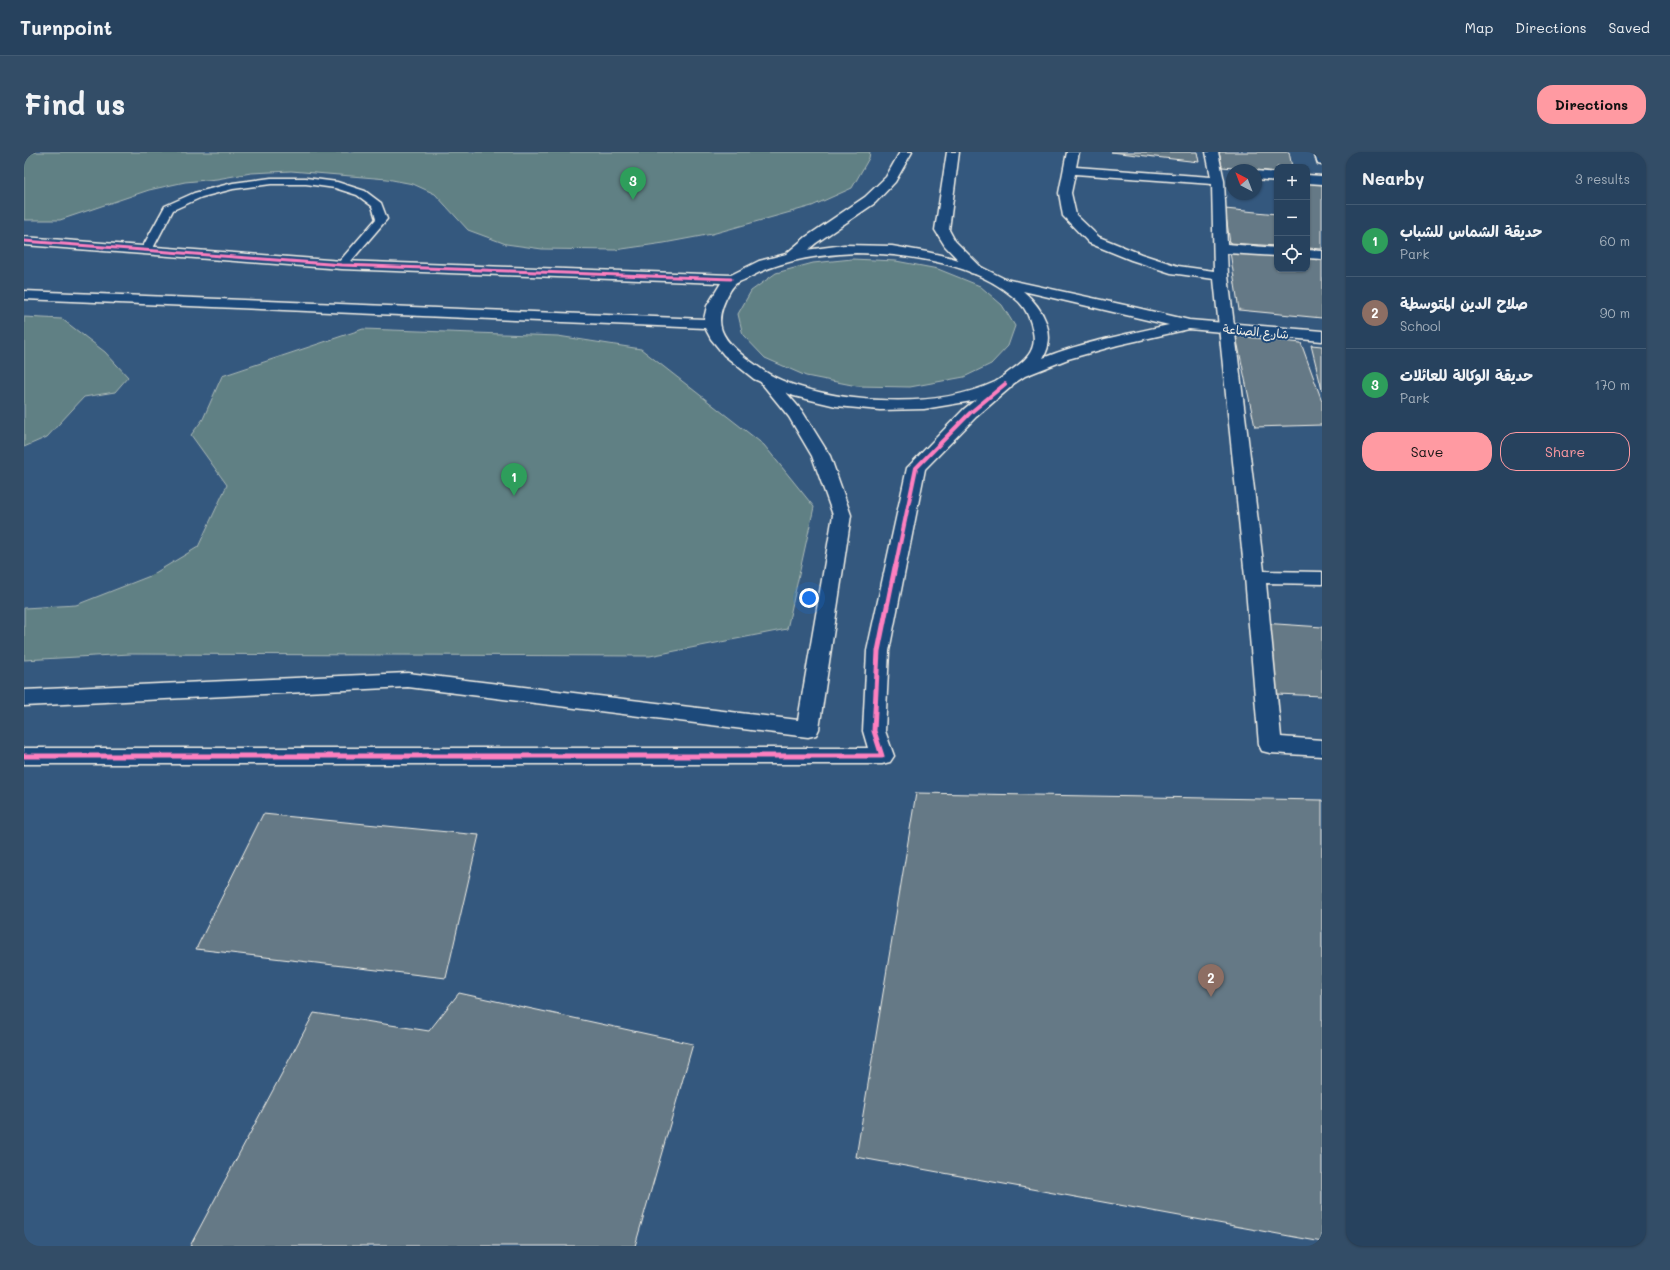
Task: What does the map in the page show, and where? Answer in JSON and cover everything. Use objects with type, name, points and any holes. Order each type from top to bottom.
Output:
[{"type":"street","points":[[792,256],[811,240],[870,200],[891,179],[906,152]]},
{"type":"street","points":[[953,152],[942,230],[950,243],[976,270]]},
{"type":"street","points":[[1073,152],[1065,193],[1070,216],[1094,240],[1136,257],[1176,270],[1221,276]]},
{"type":"street","points":[[1212,152],[1217,177],[1221,276],[1226,328],[1255,577],[1270,745],[1322,748]]},
{"type":"street","points":[[1320,152],[1322,161]]},
{"type":"street","points":[[1070,170],[1217,177],[1226,175]]},
{"type":"street","points":[[1262,176],[1274,177]]},
{"type":"street","points":[[1310,179],[1322,180]]},
{"type":"street","points":[[24,241],[342,265],[731,279],[737,278],[763,264],[792,256],[840,249],[898,251],[941,259],[976,270],[1013,290],[1034,310],[1043,338],[1040,351],[1035,360],[1023,372],[1005,384],[970,413],[916,468],[878,651],[874,731],[882,756],[24,756]]},
{"type":"street","points":[[1220,248],[1274,252]]},
{"type":"street","points":[[1310,254],[1322,255]]},
{"type":"street","points":[[731,279],[713,307],[712,324],[715,335],[743,366],[768,380],[791,390],[816,397],[844,402],[890,406],[936,404],[986,392],[1005,384]]},
{"type":"street","points":[[996,281],[1078,298],[1189,325]]},
{"type":"street","points":[[24,294],[712,324]]},
{"type":"street","points":[[1023,372],[1062,356],[1100,345],[1189,325]]},
{"type":"street","name":"شارع الصناعة","points":[[1189,325],[1322,336]]},
{"type":"street","points":[[24,698],[408,680],[808,729],[842,515],[821,456],[796,415],[768,380]]},
{"type":"street","points":[[1255,577],[1322,578]]},
{"type":"lane","points":[[146,250],[169,208],[198,195],[233,186],[271,181],[306,181],[337,185],[362,193],[377,205],[382,219],[342,265]]},
{"type":"green space","points":[[24,152],[870,152],[869,158],[852,188],[812,206],[712,234],[615,250],[542,249],[506,244],[468,230],[435,194],[413,184],[387,179],[291,171],[251,173],[217,179],[185,182],[149,190],[60,220],[24,220]]},
{"type":"green space","points":[[852,259],[896,261],[938,269],[980,286],[1002,305],[1015,326],[1008,346],[991,364],[964,377],[910,387],[857,386],[806,376],[765,358],[743,335],[738,314],[751,291],[776,273],[813,263]]},
{"type":"green space","points":[[24,317],[62,319],[105,352],[128,377],[115,392],[84,397],[47,437],[24,447]]},
{"type":"green space","points":[[363,329],[558,336],[641,349],[764,445],[814,507],[787,629],[650,656],[130,654],[24,660],[24,608],[76,605],[150,576],[198,547],[227,485],[191,435],[203,419],[222,376]]},
{"type":"building","points":[[1111,152],[1197,152],[1199,162]]},
{"type":"building","points":[[1219,152],[1289,152],[1291,164],[1274,164],[1274,172],[1262,171],[1262,164],[1226,164],[1226,167],[1222,167]]},
{"type":"building","points":[[1310,182],[1322,183],[1322,249],[1310,248]]},
{"type":"building","points":[[1225,209],[1274,214],[1274,246],[1230,243]]},
{"type":"building","points":[[1230,252],[1274,256],[1274,272],[1310,272],[1310,258],[1322,259],[1322,318],[1239,310]]},
{"type":"building","points":[[1236,336],[1301,343],[1322,401],[1322,425],[1255,427]]},
{"type":"building","points":[[1311,345],[1322,346],[1322,390]]},
{"type":"building","points":[[1262,623],[1322,627],[1322,696],[1277,694]]},
{"type":"building","points":[[916,793],[1322,800],[1322,1242],[856,1157]]},
{"type":"building","points":[[263,814],[479,835],[446,978],[196,949]]},
{"type":"building","points":[[459,993],[693,1044],[635,1246],[190,1246],[314,1013],[429,1031]]},
{"type":"cycle path","points":[[24,241],[342,265],[731,279]]},
{"type":"cycle path","points":[[24,756],[882,756],[874,731],[878,651],[916,468],[970,413],[1005,384]]},
{"type":"place","name":"حديقة الوكالة للعائلات","points":[[633,200]]},
{"type":"place","name":"حديقة الشماس للشباب","points":[[514,496]]},
{"type":"place","name":"صلاح الدين المتوسطة","points":[[1211,997]]}]
